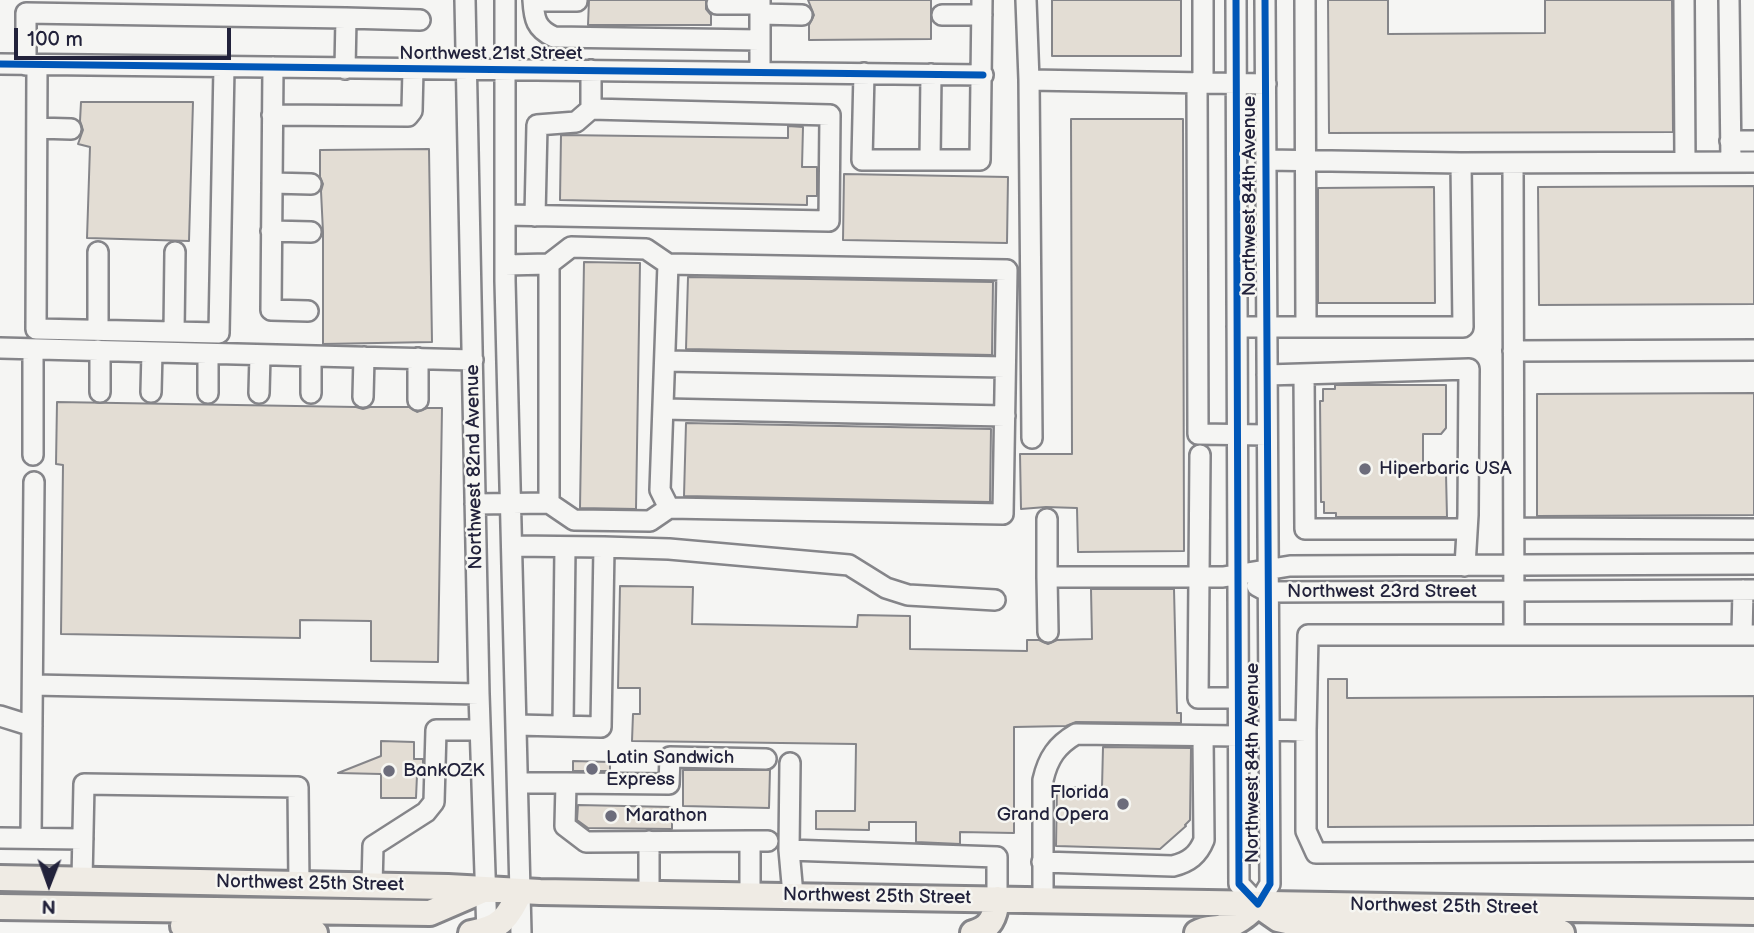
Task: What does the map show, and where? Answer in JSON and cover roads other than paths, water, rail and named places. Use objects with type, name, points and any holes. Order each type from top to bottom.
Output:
[{"type":"main road","name":"Northwest 25th Street","points":[[0,878],[521,891],[1754,912]]},
{"type":"main road","points":[[0,907],[430,913],[485,889]]},
{"type":"main road","points":[[482,932],[498,925],[508,916],[521,891]]},
{"type":"main road","points":[[973,933],[987,928],[991,923],[997,899]]},
{"type":"main road","points":[[1197,933],[1203,929],[1221,928],[1242,920],[1258,904],[1278,919],[1304,925],[1553,929],[1562,933]]},
{"type":"main road","points":[[0,923],[228,927],[246,932],[315,933]]},
{"type":"street","name":"Northwest 82nd Avenue","points":[[465,0],[485,889],[482,932]]},
{"type":"street","name":"Northwest 82nd Avenue","points":[[505,0],[505,265],[521,933]]},
{"type":"street","points":[[1026,0],[1031,438]]},
{"type":"street","points":[[1203,0],[1198,434],[1267,435]]},
{"type":"street","name":"Northwest 84th Avenue","points":[[1236,0],[1239,884],[1258,904],[1270,884],[1265,0]]},
{"type":"street","points":[[1305,0],[1306,327]]},
{"type":"street","points":[[1684,0],[1685,161]]},
{"type":"street","points":[[1730,0],[1731,162]]},
{"type":"street","points":[[577,1],[533,1],[534,19],[539,27],[554,37],[760,40]]},
{"type":"street","points":[[717,4],[760,6],[802,15]]},
{"type":"street","points":[[760,6],[760,72]]},
{"type":"street","points":[[224,67],[219,333],[36,329],[37,128],[27,7],[420,20]]},
{"type":"street","points":[[864,73],[862,160],[981,160],[982,7],[942,15]]},
{"type":"street","points":[[345,69],[346,18]]},
{"type":"street","name":"Northwest 21st Street","points":[[0,64],[983,75]]},
{"type":"street","points":[[273,67],[271,310],[308,310]]},
{"type":"street","points":[[272,115],[408,116],[412,111],[414,69]]},
{"type":"street","points":[[591,70],[591,109]]},
{"type":"street","points":[[930,160],[931,74]]},
{"type":"street","points":[[1029,80],[1266,84]]},
{"type":"street","points":[[505,215],[535,216],[829,221],[830,115],[591,109],[576,122],[537,125],[535,216]]},
{"type":"street","points":[[37,128],[71,129]]},
{"type":"street","points":[[1730,141],[1754,141]]},
{"type":"street","points":[[1266,160],[1461,163],[1754,162]]},
{"type":"street","points":[[1237,327],[1463,327],[1461,163]]},
{"type":"street","points":[[1513,163],[1514,635]]},
{"type":"street","points":[[272,183],[311,184]]},
{"type":"street","points":[[271,231],[311,232]]},
{"type":"street","points":[[475,504],[549,503],[574,520],[650,521],[669,508],[1003,514],[1007,270],[668,264],[646,249],[571,247],[549,264],[505,265]]},
{"type":"street","points":[[174,332],[175,251]]},
{"type":"street","points":[[98,252],[98,331]]},
{"type":"street","points":[[549,264],[549,503]]},
{"type":"street","points":[[668,264],[660,490],[669,508]]},
{"type":"street","points":[[0,348],[473,360]]},
{"type":"street","points":[[33,350],[33,455]]},
{"type":"street","points":[[1513,351],[1754,350]]},
{"type":"street","points":[[100,351],[100,392]]},
{"type":"street","points":[[151,392],[152,352]]},
{"type":"street","points":[[208,354],[208,393]]},
{"type":"street","points":[[259,393],[260,355]]},
{"type":"street","points":[[311,356],[311,393]]},
{"type":"street","points":[[363,397],[364,357]]},
{"type":"street","points":[[418,358],[418,400]]},
{"type":"street","points":[[665,361],[1005,367]]},
{"type":"street","points":[[1267,375],[1469,369],[1465,566]]},
{"type":"street","points":[[1304,374],[1305,529],[1467,529]]},
{"type":"street","points":[[663,409],[1004,416]]},
{"type":"street","points":[[1200,455],[1198,698],[1238,698]]},
{"type":"street","points":[[31,838],[34,482]]},
{"type":"street","points":[[1047,519],[1048,632]]},
{"type":"street","points":[[1515,528],[1754,528]]},
{"type":"street","points":[[512,546],[669,549],[849,565],[886,588],[908,595],[995,600]]},
{"type":"street","points":[[563,726],[565,547]]},
{"type":"street","points":[[517,725],[601,727],[604,547]]},
{"type":"street","name":"Northwest 23rd Street","points":[[1238,575],[1290,566],[1754,564]]},
{"type":"street","points":[[1047,577],[1238,575]]},
{"type":"street","name":"Northwest 23rd Street","points":[[1238,575],[1268,592],[1748,590]]},
{"type":"street","points":[[1748,590],[1748,635],[1308,635],[1306,831],[1316,853],[1754,851]]},
{"type":"street","points":[[33,685],[479,694]]},
{"type":"street","points":[[0,716],[32,726]]},
{"type":"street","points":[[372,886],[373,846],[426,812],[434,802],[436,730],[480,730]]},
{"type":"street","points":[[1043,900],[1043,780],[1046,765],[1063,741],[1076,734],[1238,736],[1269,730],[1306,731]]},
{"type":"street","points":[[1042,862],[1173,866],[1193,858],[1204,840],[1203,736]]},
{"type":"street","points":[[518,783],[669,785],[670,757],[766,759]]},
{"type":"street","points":[[790,763],[789,850],[793,895]]},
{"type":"street","points":[[566,783],[565,826],[586,842],[759,841],[750,895]]},
{"type":"street","points":[[82,880],[84,784],[299,787],[299,884]]},
{"type":"street","points":[[0,838],[83,839]]},
{"type":"street","points":[[649,841],[649,893]]},
{"type":"street","points":[[789,850],[997,858],[997,899]]},
{"type":"place","name":"Hiperbaric USA","points":[[1365,469]]},
{"type":"place","name":"Latin Sandwich Express","points":[[592,769]]},
{"type":"place","name":"BankOZK","points":[[389,771]]},
{"type":"place","name":"Florida Grand Opera","points":[[1123,804]]},
{"type":"place","name":"Marathon","points":[[611,816]]}]
